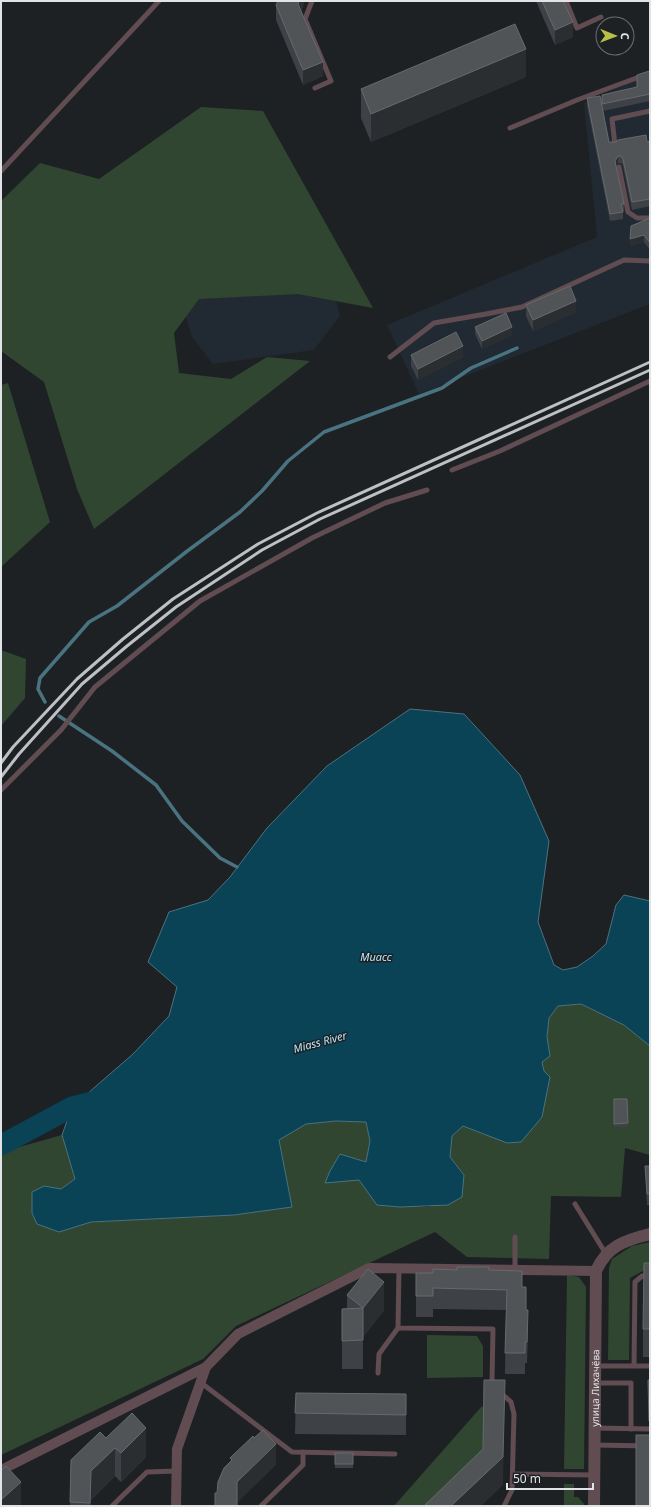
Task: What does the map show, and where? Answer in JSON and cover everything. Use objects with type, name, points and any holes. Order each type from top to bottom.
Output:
[{"type":"street","points":[[1,1470],[206,1367],[238,1334],[369,1268],[596,1271],[601,1260],[606,1254],[621,1243],[636,1237],[650,1234]]},
{"type":"street","name":"улица Лихачёва","points":[[594,1506],[596,1271]]},
{"type":"street","points":[[176,1506],[177,1449],[206,1367]]},
{"type":"lane","points":[[1,171],[159,1]]},
{"type":"lane","points":[[312,1],[305,19],[331,81],[315,88]]},
{"type":"lane","points":[[566,1],[577,28],[595,20]]},
{"type":"lane","points":[[510,128],[577,100],[650,73]]},
{"type":"lane","points":[[615,145],[612,118],[650,111]]},
{"type":"lane","points":[[619,167],[628,212],[637,218],[650,218]]},
{"type":"lane","points":[[390,357],[434,323],[522,307],[624,260],[650,261]]},
{"type":"lane","points":[[452,470],[500,451],[650,380]]},
{"type":"lane","points":[[1,790],[61,730],[95,687],[200,601],[312,538],[378,506],[427,490]]},
{"type":"lane","points":[[575,1204],[606,1254]]},
{"type":"lane","points":[[515,1237],[515,1269]]},
{"type":"lane","points":[[378,1374],[378,1354],[398,1328],[399,1268]]},
{"type":"lane","points":[[634,1366],[635,1282],[642,1276],[650,1276]]},
{"type":"lane","points":[[398,1328],[493,1329],[492,1381]]},
{"type":"lane","points":[[595,1366],[650,1366]]},
{"type":"lane","points":[[200,1382],[292,1452],[395,1454]]},
{"type":"lane","points":[[595,1383],[631,1383],[631,1429]]},
{"type":"lane","points":[[502,1394],[511,1402],[514,1414],[512,1490],[504,1506]]},
{"type":"lane","points":[[595,1428],[650,1429]]},
{"type":"lane","points":[[595,1445],[650,1446]]},
{"type":"lane","points":[[261,1506],[303,1465],[304,1452]]},
{"type":"lane","points":[[112,1506],[147,1472],[177,1471]]},
{"type":"lane","points":[[513,1474],[594,1475]]},
{"type":"shaded area","points":[[650,77],[650,304],[419,394],[387,325],[597,237],[584,103],[638,79]]},
{"type":"shaded area","points":[[286,285],[335,297],[340,316],[314,350],[213,364],[192,337],[184,311],[202,289]]},
{"type":"green space","points":[[201,107],[263,111],[373,308],[298,294],[199,299],[174,333],[179,373],[231,379],[267,357],[310,361],[94,529],[77,489],[44,382],[1,351],[1,201],[40,163],[99,179]]},
{"type":"green space","points":[[8,383],[50,522],[1,567],[1,385]]},
{"type":"green space","points":[[1,650],[26,659],[25,698],[1,726]]},
{"type":"green space","points":[[581,1004],[624,1025],[650,1046],[650,1155],[625,1148],[621,1197],[551,1196],[549,1259],[467,1257],[435,1232],[236,1326],[203,1359],[1,1455],[1,1154],[5,1151],[62,1135],[75,1179],[61,1189],[44,1186],[32,1193],[32,1213],[59,1232],[91,1222],[234,1215],[292,1207],[279,1140],[306,1124],[336,1121],[366,1122],[370,1141],[366,1162],[359,1180],[378,1205],[430,1207],[450,1157],[452,1136],[463,1126],[483,1134],[521,1142],[542,1117],[544,1071],[542,1062],[550,1056],[547,1037],[549,1018],[558,1006]]},
{"type":"green space","points":[[650,1242],[650,1270],[643,1271],[630,1278],[629,1360],[608,1360],[609,1268],[612,1259],[632,1246]]},
{"type":"green space","points":[[567,1275],[579,1277],[586,1287],[584,1469],[564,1469]]},
{"type":"green space","points":[[427,1335],[477,1336],[483,1346],[483,1377],[427,1378]]},
{"type":"green space","points":[[482,1406],[484,1409],[483,1477],[453,1506],[394,1506]]},
{"type":"green space","points":[[564,1484],[574,1484],[574,1497],[578,1497],[584,1506],[564,1506]]},
{"type":"water","name":"Миасс","points":[[410,709],[464,714],[520,775],[549,841],[538,922],[554,965],[563,970],[577,967],[593,956],[606,944],[616,905],[624,895],[650,901],[650,1046],[624,1025],[581,1004],[558,1006],[549,1018],[547,1037],[550,1056],[542,1062],[544,1071],[550,1077],[542,1117],[521,1142],[507,1143],[463,1126],[452,1136],[450,1157],[464,1175],[462,1197],[448,1205],[400,1207],[377,1205],[359,1180],[325,1183],[340,1154],[366,1162],[370,1141],[366,1122],[336,1121],[306,1124],[279,1140],[292,1207],[234,1215],[91,1222],[59,1232],[37,1224],[32,1213],[32,1192],[44,1186],[61,1189],[75,1179],[62,1135],[72,1107],[133,1054],[169,1016],[177,987],[148,962],[169,912],[208,900],[230,877],[267,828],[327,766]]},
{"type":"building","points":[[278,1],[299,1],[298,4],[323,62],[303,70],[276,5]]},
{"type":"building","points":[[542,1],[563,1],[573,22],[555,30]]},
{"type":"building","points":[[515,24],[526,49],[371,114],[361,89]]},
{"type":"building","points":[[650,71],[650,94],[602,104],[602,95],[637,87],[637,75]]},
{"type":"building","points":[[600,96],[609,142],[616,142],[618,140],[646,135],[647,142],[650,141],[650,199],[632,202],[623,159],[621,156],[618,156],[615,161],[624,204],[621,204],[623,212],[610,214],[587,98]]},
{"type":"building","points":[[650,218],[650,243],[644,235],[630,239],[631,226]]},
{"type":"building","points":[[570,286],[576,301],[533,320],[526,305]]},
{"type":"building","points":[[506,313],[512,327],[482,341],[475,327]]},
{"type":"building","points":[[456,332],[463,346],[418,369],[411,355]]},
{"type":"building","points":[[614,1099],[627,1099],[628,1123],[614,1124]]},
{"type":"building","points":[[645,1166],[650,1166],[650,1194],[647,1194]]},
{"type":"building","points":[[644,1263],[650,1263],[650,1329],[643,1329]]},
{"type":"building","points":[[457,1267],[489,1267],[489,1270],[522,1271],[522,1287],[526,1287],[526,1310],[528,1310],[527,1342],[525,1342],[525,1353],[505,1353],[507,1290],[433,1288],[433,1296],[416,1296],[416,1273],[433,1273],[433,1269],[457,1270]]},
{"type":"building","points":[[368,1269],[384,1282],[363,1308],[347,1295]]},
{"type":"building","points":[[363,1308],[363,1340],[342,1341],[342,1309]]},
{"type":"building","points":[[484,1380],[505,1380],[503,1457],[451,1506],[424,1506],[483,1449]]},
{"type":"building","points":[[648,1380],[650,1380],[650,1421],[649,1421]]},
{"type":"building","points":[[296,1393],[406,1394],[406,1415],[295,1413]]},
{"type":"building","points":[[132,1413],[146,1428],[121,1453],[115,1448],[91,1471],[90,1503],[70,1502],[71,1460],[100,1432],[106,1438]]},
{"type":"building","points":[[263,1430],[276,1444],[237,1482],[237,1506],[215,1506],[215,1493],[217,1493],[218,1482],[224,1468],[232,1460],[230,1458],[253,1436],[254,1438]]},
{"type":"building","points":[[636,1435],[650,1435],[650,1506],[636,1506]]},
{"type":"building","points":[[335,1453],[353,1453],[353,1464],[335,1464]]},
{"type":"building","points":[[6,1466],[21,1482],[1,1500],[1,1471]]},
{"type":"waterway","points":[[45,702],[38,689],[40,678],[89,622],[117,606],[240,512],[262,491],[288,461],[324,432],[442,388],[471,368],[517,348]]},
{"type":"waterway","points":[[59,716],[112,751],[156,785],[182,821],[220,858],[237,867]]},
{"type":"waterway","name":"Miass River","points":[[1,1145],[72,1107],[100,1100]]},
{"type":"railway","points":[[1,763],[13,747],[77,679],[123,639],[173,599],[258,544],[317,513],[650,362]]},
{"type":"railway","points":[[1,777],[19,754],[82,684],[176,607],[262,550],[320,519],[650,370]]}]
